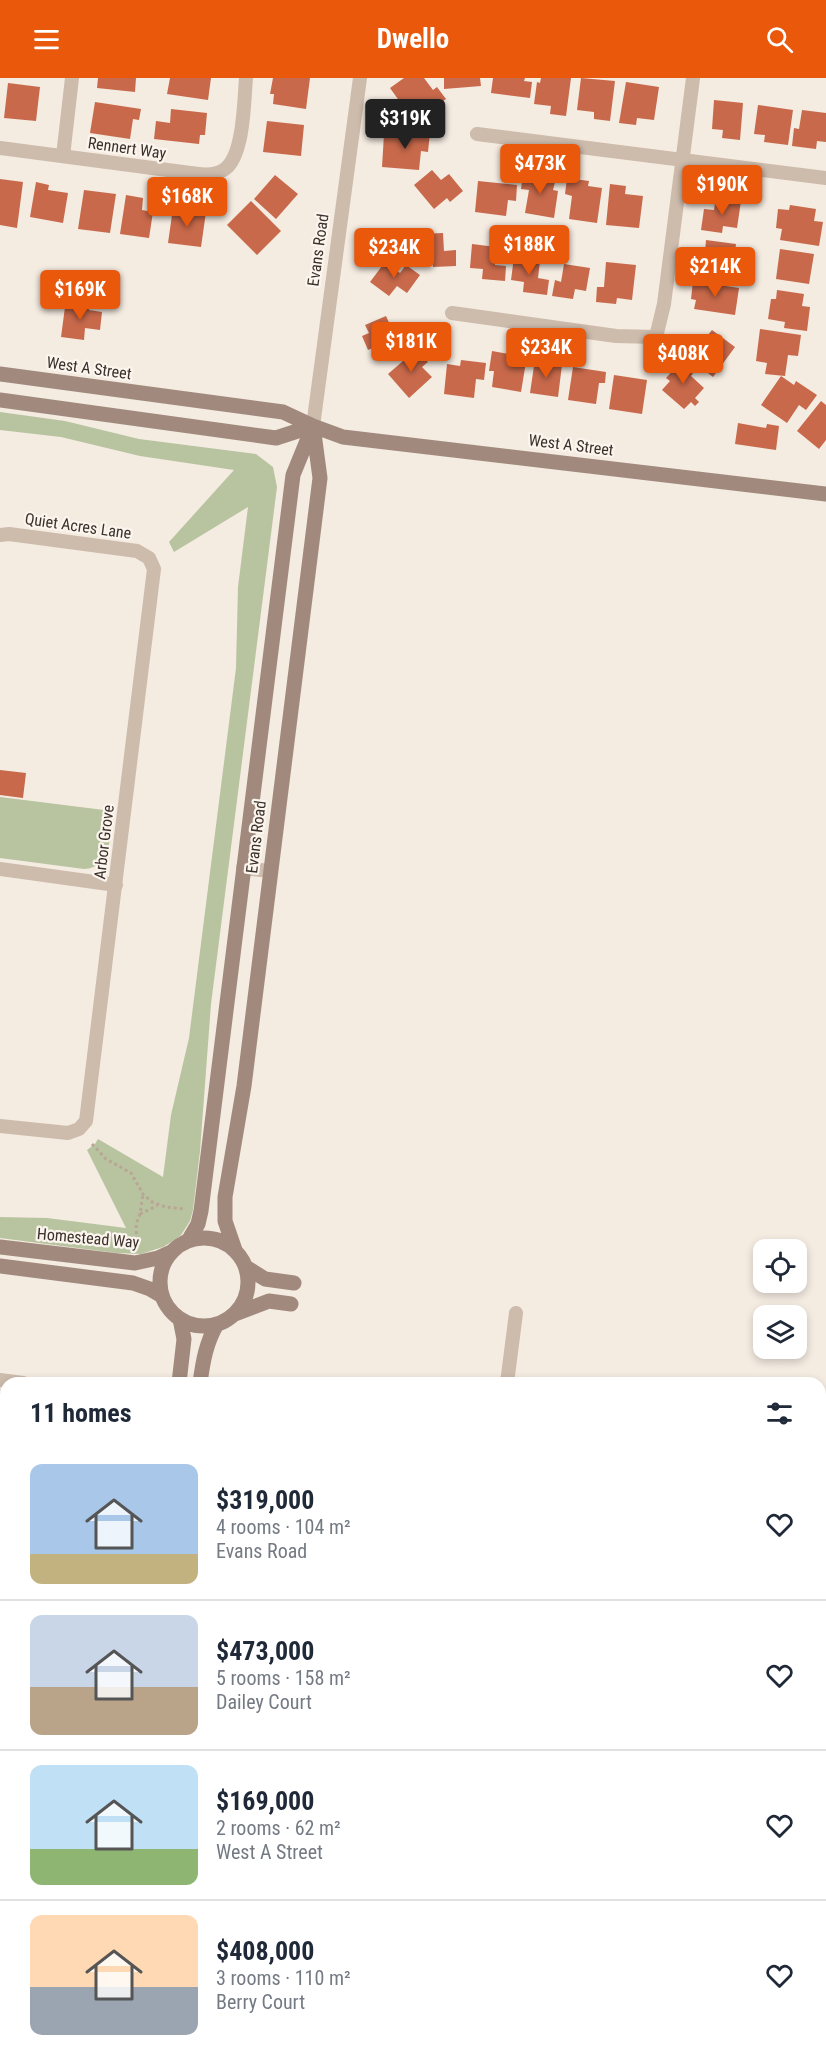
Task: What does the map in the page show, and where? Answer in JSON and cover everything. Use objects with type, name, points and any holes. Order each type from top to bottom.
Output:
[{"type":"street","points":[[63,156],[72,78]]},
{"type":"street","name":"Rennert Way","points":[[0,148],[198,174],[218,173],[229,165],[237,151],[246,78]]},
{"type":"street","name":"Evans Road","points":[[188,1241],[198,1224],[201,1211],[293,475],[313,426],[360,78]]},
{"type":"street","points":[[452,313],[616,336],[656,337],[664,304],[693,78]]},
{"type":"street","points":[[477,134],[826,178]]},
{"type":"street","name":"West A Street","points":[[0,374],[283,412],[343,437],[826,494]]},
{"type":"street","points":[[0,400],[276,438],[313,426]]},
{"type":"street","name":"Evans Road","points":[[235,1250],[225,1221],[225,1197],[244,1086],[320,478],[313,426]]},
{"type":"street","name":"Quiet Acres Lane","points":[[0,535],[9,534],[137,551],[149,558]]},
{"type":"street","name":"Arbor Grove","points":[[0,1126],[68,1133],[79,1130],[86,1121],[154,577],[154,568],[149,558]]},
{"type":"street","points":[[243,868],[270,871]]},
{"type":"street","points":[[0,869],[116,885]]},
{"type":"street","points":[[235,1314],[246,1297],[248,1277],[246,1267],[235,1250],[227,1244],[208,1238],[188,1241],[172,1251],[166,1259],[160,1278],[162,1296],[172,1313],[180,1319],[198,1326],[217,1324],[250,1306],[269,1301],[291,1304]]},
{"type":"street","name":"Homestead Way","points":[[0,1247],[135,1263],[158,1258],[172,1251]]},
{"type":"street","points":[[0,1266],[133,1283],[162,1296]]},
{"type":"street","points":[[246,1267],[265,1279],[294,1283]]},
{"type":"street","points":[[508,1377],[516,1313]]},
{"type":"street","points":[[180,1319],[184,1339],[180,1377]]},
{"type":"street","points":[[201,1377],[204,1353],[217,1324]]},
{"type":"path","points":[[92,1144],[106,1159],[131,1173],[143,1194],[158,1205],[184,1209]]},
{"type":"path","points":[[136,1246],[136,1224],[143,1194]]},
{"type":"path","points":[[140,1214],[158,1205]]},
{"type":"green space","points":[[0,412],[65,421],[139,439],[256,454],[273,467],[277,487],[211,1004],[200,1151],[193,1210],[190,1221],[181,1235],[163,1247],[141,1254],[116,1253],[0,1238],[0,1217],[47,1218],[126,1228],[87,1150],[98,1139],[163,1177],[171,1115],[189,1038],[236,668],[238,587],[248,507],[174,552],[169,542],[234,470],[140,456],[61,437],[0,430]]},
{"type":"green space","points":[[0,797],[112,811],[110,839],[105,856],[100,863],[84,869],[0,858]]},
{"type":"building","points":[[98,78],[136,78],[135,92],[97,88]]},
{"type":"building","points":[[170,78],[211,78],[208,100],[167,94]]},
{"type":"building","points":[[273,78],[310,78],[306,109],[273,104],[274,94],[270,94]]},
{"type":"building","points":[[404,78],[424,78],[433,90],[437,87],[446,99],[428,112],[424,106],[410,116],[390,88]]},
{"type":"building","points":[[444,78],[480,78],[481,86],[444,89]]},
{"type":"building","points":[[493,78],[525,78],[524,81],[532,82],[530,98],[491,93]]},
{"type":"building","points":[[541,78],[571,78],[566,116],[550,114],[551,106],[534,104],[537,82],[540,83]]},
{"type":"building","points":[[581,78],[615,81],[610,121],[594,119],[594,112],[577,110]]},
{"type":"building","points":[[626,82],[659,87],[654,120],[637,118],[636,125],[619,123]]},
{"type":"building","points":[[8,83],[40,87],[36,121],[4,118]]},
{"type":"building","points":[[714,100],[743,103],[740,140],[722,138],[723,130],[712,129]]},
{"type":"building","points":[[95,102],[141,109],[139,120],[133,119],[130,139],[90,133]]},
{"type":"building","points":[[758,105],[793,110],[788,145],[764,142],[765,135],[754,134]]},
{"type":"building","points":[[171,109],[207,113],[205,135],[200,135],[199,144],[154,139],[156,121],[170,123]]},
{"type":"building","points":[[802,110],[826,113],[826,142],[817,141],[816,149],[792,146],[794,128],[799,129]]},
{"type":"building","points":[[267,121],[304,125],[301,156],[263,152]]},
{"type":"building","points":[[413,131],[430,132],[428,152],[421,151],[419,170],[382,167],[384,134],[413,137]]},
{"type":"building","points":[[432,170],[441,180],[449,174],[463,191],[450,202],[447,198],[434,209],[414,185]]},
{"type":"building","points":[[523,173],[546,176],[545,180],[555,182],[553,190],[558,191],[554,218],[525,213],[529,190],[521,189]]},
{"type":"building","points":[[275,175],[298,194],[276,219],[254,199]]},
{"type":"building","points":[[567,178],[589,181],[588,186],[602,188],[597,223],[569,219],[572,196],[565,194]]},
{"type":"building","points":[[0,179],[23,182],[17,228],[0,225]]},
{"type":"building","points":[[478,181],[517,185],[516,201],[508,200],[506,216],[475,212]]},
{"type":"building","points":[[36,182],[49,185],[48,190],[68,193],[63,223],[30,217]]},
{"type":"building","points":[[610,184],[626,186],[625,194],[643,196],[639,228],[606,225]]},
{"type":"building","points":[[84,190],[116,194],[110,233],[78,229]]},
{"type":"building","points":[[126,195],[143,198],[142,210],[153,212],[149,238],[120,234]]},
{"type":"building","points":[[716,198],[741,201],[737,228],[723,226],[722,233],[701,230],[704,209],[714,210]]},
{"type":"building","points":[[251,201],[281,231],[257,255],[227,225]]},
{"type":"building","points":[[790,205],[816,209],[814,221],[823,222],[819,246],[780,240],[782,229],[776,228],[778,209],[789,210]]},
{"type":"building","points":[[173,208],[206,212],[201,247],[168,243]]},
{"type":"building","points":[[443,233],[444,251],[456,250],[456,266],[433,267],[432,258],[419,259],[418,234]]},
{"type":"building","points":[[706,240],[736,244],[732,273],[697,268],[699,251],[705,252]]},
{"type":"building","points":[[472,244],[496,247],[495,265],[506,266],[505,281],[482,279],[483,269],[470,268]]},
{"type":"building","points":[[780,249],[814,254],[809,284],[776,279]]},
{"type":"building","points":[[514,257],[540,261],[538,278],[549,280],[547,295],[523,292],[524,282],[511,280]]},
{"type":"building","points":[[385,262],[400,273],[406,265],[420,275],[407,293],[397,286],[389,296],[370,282]]},
{"type":"building","points":[[606,262],[636,265],[632,300],[617,298],[616,304],[596,302],[597,287],[604,287]]},
{"type":"building","points":[[564,264],[590,268],[586,291],[575,289],[573,299],[552,296],[555,280],[561,282]]},
{"type":"building","points":[[693,281],[739,288],[735,315],[694,309],[696,300],[691,299]]},
{"type":"building","points":[[777,290],[804,294],[802,306],[810,307],[807,331],[784,328],[785,322],[768,319],[771,299],[776,299]]},
{"type":"building","points":[[93,291],[110,294],[108,309],[91,306]]},
{"type":"building","points":[[79,299],[90,300],[89,310],[102,312],[100,330],[85,328],[84,340],[61,337],[65,307],[78,309]]},
{"type":"building","points":[[386,316],[391,327],[402,322],[410,342],[397,348],[393,339],[368,350],[362,336],[369,333],[365,325]]},
{"type":"building","points":[[760,329],[801,335],[798,356],[788,355],[785,376],[765,374],[767,363],[756,361]]},
{"type":"building","points":[[712,330],[735,347],[713,377],[684,355],[697,337],[703,341]]},
{"type":"building","points":[[414,347],[428,362],[422,367],[432,377],[409,398],[388,374]]},
{"type":"building","points":[[492,351],[514,355],[514,360],[526,362],[521,392],[492,387],[494,371],[489,371]]},
{"type":"building","points":[[535,359],[562,365],[558,397],[530,393]]},
{"type":"building","points":[[683,359],[695,370],[691,376],[704,388],[695,398],[699,402],[695,406],[691,402],[684,409],[662,390],[670,381],[666,378]]},
{"type":"building","points":[[461,360],[486,363],[484,380],[476,379],[474,398],[444,394],[447,364],[460,366]]},
{"type":"building","points":[[573,367],[606,372],[605,383],[599,383],[596,404],[568,400]]},
{"type":"building","points":[[614,375],[647,380],[642,414],[609,409]]},
{"type":"building","points":[[781,376],[794,385],[796,381],[817,395],[806,410],[799,405],[787,423],[761,405]]},
{"type":"building","points":[[821,401],[826,405],[826,440],[819,449],[797,431]]},
{"type":"building","points":[[738,423],[766,428],[767,424],[779,426],[776,450],[735,444]]},
{"type":"building","points":[[0,770],[26,773],[23,798],[0,795]]}]
